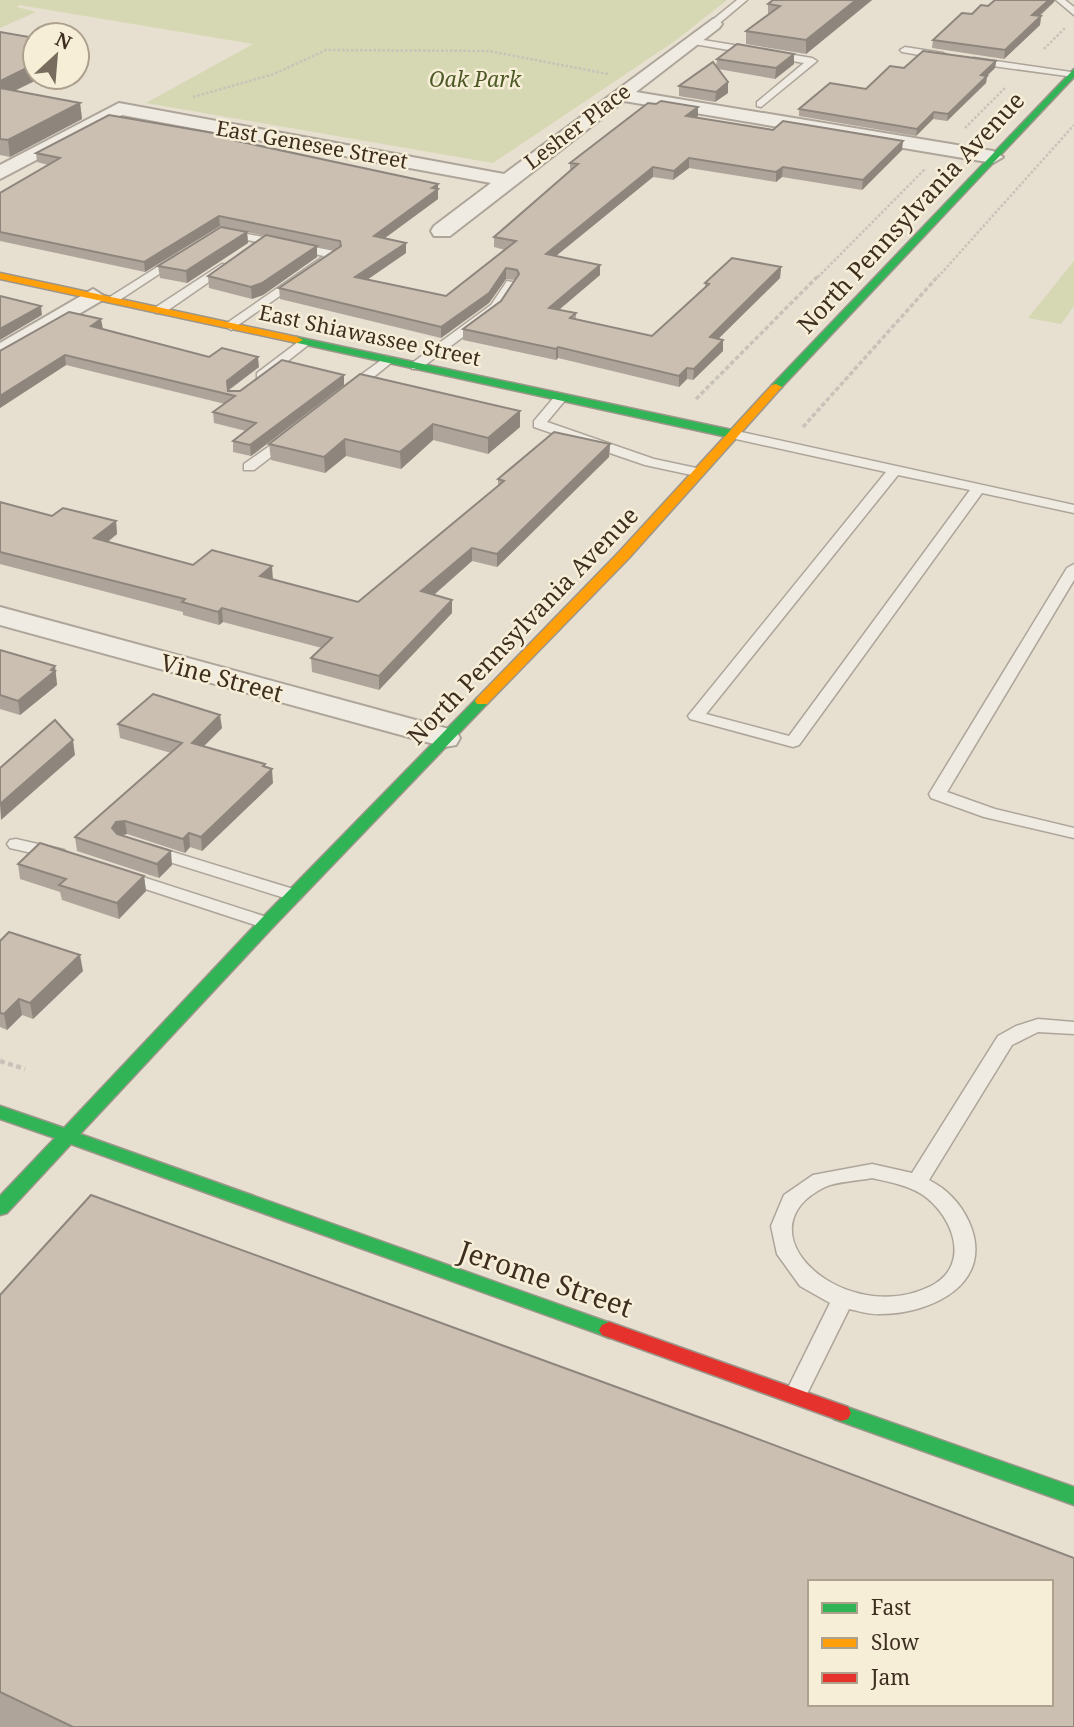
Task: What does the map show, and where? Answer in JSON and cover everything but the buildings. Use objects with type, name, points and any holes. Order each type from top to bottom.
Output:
[{"type":"main road","name":"North Pennsylvania Avenue","points":[[0,1208],[267,922],[624,555],[696,472],[1071,77]]},
{"type":"main road","name":"East Shiawassee Street","points":[[0,276],[732,434]]},
{"type":"main road","name":"Jerome Street","points":[[0,1112],[796,1394],[1074,1496]]},
{"type":"street","name":"Lesher Place","points":[[442,231],[713,24]]},
{"type":"street","points":[[632,85],[761,104],[951,142]]},
{"type":"street","points":[[632,85],[999,150]]},
{"type":"street","name":"East Genesee Street","points":[[0,173],[119,109],[506,180]]},
{"type":"street","points":[[0,354],[102,298]]},
{"type":"street","name":"Vine Street","points":[[0,616],[445,738]]},
{"type":"lane","points":[[713,24],[743,0]]},
{"type":"lane","points":[[1060,0],[1074,12]]},
{"type":"lane","points":[[691,41],[812,61],[761,104]]},
{"type":"lane","points":[[915,41],[902,53],[1025,68],[1071,77]]},
{"type":"lane","points":[[219,232],[259,244],[334,254],[231,326]]},
{"type":"lane","points":[[102,298],[187,252]]},
{"type":"lane","points":[[160,310],[233,261]]},
{"type":"lane","points":[[416,366],[495,307],[511,283]]},
{"type":"lane","points":[[245,388],[306,342]]},
{"type":"lane","points":[[336,400],[387,360]]},
{"type":"lane","points":[[561,398],[539,424],[650,462],[696,472]]},
{"type":"lane","points":[[249,467],[303,425]]},
{"type":"lane","points":[[732,434],[1074,509]]},
{"type":"lane","points":[[895,470],[696,716],[793,742],[978,489]]},
{"type":"lane","points":[[1074,568],[937,794],[990,813],[1074,834]]},
{"type":"lane","points":[[16,844],[71,859]]},
{"type":"lane","points":[[139,846],[294,895]]},
{"type":"lane","points":[[108,871],[267,922]]},
{"type":"lane","points":[[917,1183],[1005,1041],[1025,1027],[1048,1024],[1074,1028]]},
{"type":"lane","points":[[873,1171],[903,1177],[917,1183],[931,1190],[953,1209],[965,1232],[967,1255],[957,1277],[936,1294],[908,1305],[875,1307],[842,1300],[816,1287],[795,1270],[783,1249],[780,1228],[785,1208],[799,1191],[819,1179],[845,1172],[873,1171]]},
{"type":"lane","points":[[796,1394],[842,1300]]},
{"type":"path","points":[[689,405],[1074,19]]},
{"type":"path","points":[[189,98],[274,74],[326,50],[489,51],[552,61],[601,73],[632,85]]},
{"type":"path","points":[[802,429],[1074,125]]},
{"type":"path","points":[[0,1061],[25,1069]]},
{"type":"green space","name":"Oak Park","points":[[0,0],[727,0],[675,41],[493,163],[146,103],[253,44],[19,5],[17,7],[36,12],[0,28]]},
{"type":"green space","points":[[1074,261],[1074,306],[1061,324],[1028,318]]},
{"type":"traffic: fast","points":[[776,387],[1074,72]]},
{"type":"traffic: fast","points":[[297,340],[732,434]]},
{"type":"traffic: fast","points":[[0,1208],[267,923],[482,701]]},
{"type":"traffic: fast","points":[[0,1112],[609,1330]]},
{"type":"traffic: fast","points":[[841,1413],[1074,1496]]},
{"type":"traffic: slow","points":[[0,276],[297,340]]},
{"type":"traffic: slow","points":[[482,701],[624,555],[776,387]]},
{"type":"traffic: jam","points":[[609,1330],[841,1413]]}]
